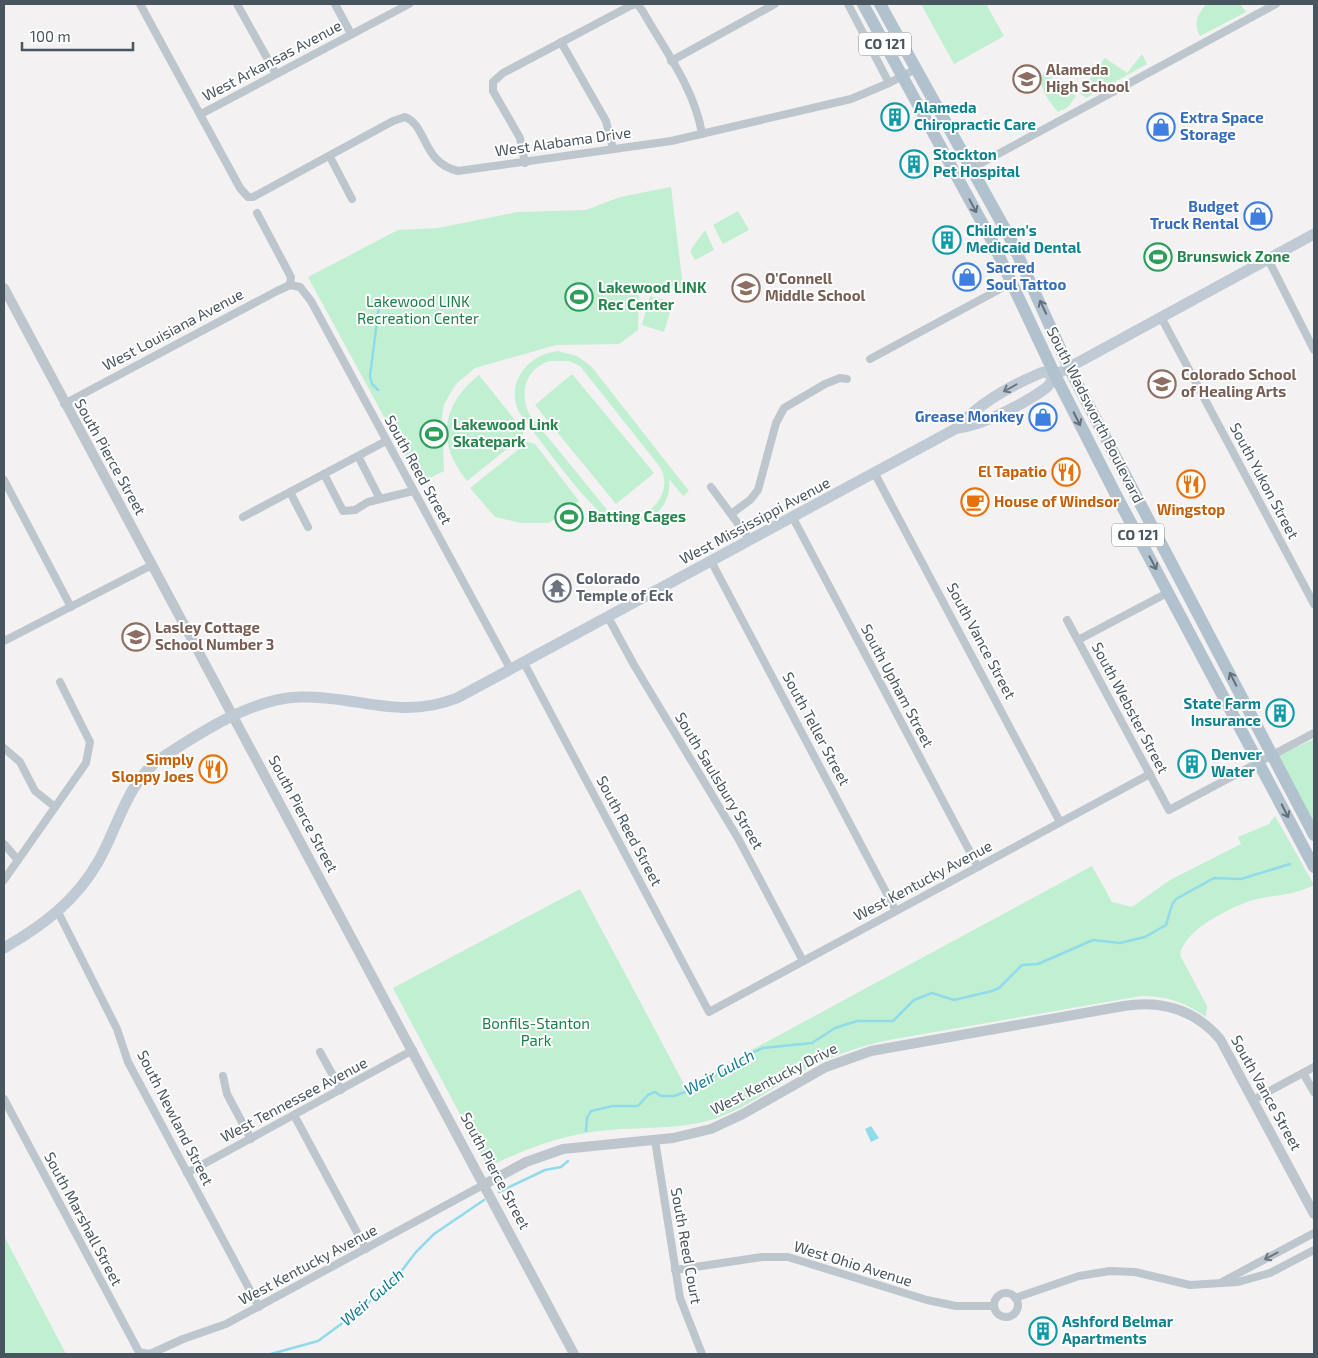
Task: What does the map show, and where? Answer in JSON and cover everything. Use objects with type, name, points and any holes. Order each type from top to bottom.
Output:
[{"type":"main road","name":"South Wadsworth Boulevard","points":[[863,4],[1012,282],[1055,375],[1116,495],[1314,867]]},
{"type":"main road","name":"South Wadsworth Boulevard","points":[[880,4],[972,168],[1021,261],[1069,368],[1165,548],[1314,836]]},
{"type":"main road","points":[[933,132],[945,142],[963,168],[967,170],[972,168]]},
{"type":"main road","name":"West Mississippi Avenue","points":[[957,428],[970,427],[985,421],[1048,387],[1055,375],[1162,319],[1314,234]]},
{"type":"main road","name":"West Mississippi Avenue","points":[[4,948],[31,932],[58,912],[78,890],[98,862],[132,792],[150,768],[160,758],[234,716],[267,702],[301,697],[406,709],[434,706],[457,698],[875,474],[957,428],[976,410],[1008,390],[1043,372],[1055,375]]},
{"type":"main road","points":[[1116,495],[1123,494],[1126,496],[1165,548]]},
{"type":"street","points":[[140,4],[201,114]]},
{"type":"street","points":[[237,4],[276,74]]},
{"type":"street","points":[[335,4],[352,34]]},
{"type":"street","name":"West Arkansas Avenue","points":[[201,114],[409,4]]},
{"type":"street","points":[[525,163],[520,138],[494,91],[493,82],[503,73],[637,4],[692,100],[699,116],[702,134]]},
{"type":"street","points":[[671,61],[775,4]]},
{"type":"street","points":[[848,4],[889,83]]},
{"type":"street","points":[[972,168],[1276,4]]},
{"type":"street","points":[[561,42],[606,121],[613,149]]},
{"type":"street","name":"West Alabama Drive","points":[[201,114],[248,197],[253,197],[330,157],[393,121],[405,117],[413,124],[435,160],[447,168],[458,171],[525,163],[702,134],[850,98],[889,83],[916,69]]},
{"type":"street","points":[[330,157],[352,199]]},
{"type":"street","name":"South Reed Street","points":[[257,214],[294,286],[307,294],[511,670]]},
{"type":"street","points":[[1268,260],[1314,350]]},
{"type":"street","points":[[870,359],[1012,282]]},
{"type":"street","name":"West Louisiana Avenue","points":[[64,404],[277,291],[294,286]]},
{"type":"street","name":"South Pierce Street","points":[[5,294],[234,716],[574,1354]]},
{"type":"street","name":"South Yukon Street","points":[[1162,319],[1314,604]]},
{"type":"street","points":[[731,514],[750,500],[758,490],[776,423],[784,408],[825,384],[840,378],[847,379]]},
{"type":"street","points":[[243,517],[386,441]]},
{"type":"street","points":[[358,456],[380,499]]},
{"type":"street","points":[[324,474],[343,511],[355,510],[368,502],[413,491]]},
{"type":"street","name":"South Vance Street","points":[[875,474],[1060,822]]},
{"type":"street","points":[[4,480],[70,606]]},
{"type":"street","points":[[711,488],[750,540]]},
{"type":"street","points":[[290,492],[308,526]]},
{"type":"street","name":"South Upham Street","points":[[793,518],[978,867]]},
{"type":"street","name":"South Teller Street","points":[[712,561],[896,911]]},
{"type":"street","points":[[4,641],[152,565]]},
{"type":"street","points":[[1078,640],[1169,592]]},
{"type":"street","name":"South Saulsbury Street","points":[[608,617],[638,672],[739,840],[803,961]]},
{"type":"street","name":"South Webster Street","points":[[1067,620],[1169,810],[1259,761]]},
{"type":"street","name":"South Reed Street","points":[[524,663],[709,1012]]},
{"type":"street","points":[[4,880],[86,763],[90,742],[60,682]]},
{"type":"street","points":[[1259,761],[1314,733]]},
{"type":"street","points":[[5,748],[20,762],[35,791],[55,807]]},
{"type":"street","name":"West Kentucky Avenue","points":[[709,1012],[1150,774]]},
{"type":"street","points":[[4,844],[18,860]]},
{"type":"street","name":"South Newland Street","points":[[58,912],[117,1029],[128,1062],[259,1307]]},
{"type":"street","name":"West Kentucky Drive","points":[[485,1184],[526,1162],[563,1149],[682,1136],[720,1125],[811,1074],[840,1061],[871,1051],[1124,1006],[1155,1003],[1172,1006]]},
{"type":"street","name":"South Vance Street","points":[[1172,1006],[1201,1021],[1218,1037],[1314,1214]]},
{"type":"street","name":"West Tennessee Avenue","points":[[187,1173],[413,1050]]},
{"type":"street","points":[[320,1052],[341,1090]]},
{"type":"street","points":[[1253,1100],[1314,1067]]},
{"type":"street","points":[[1303,1073],[1314,1092]]},
{"type":"street","points":[[223,1076],[227,1094],[251,1139]]},
{"type":"street","name":"South Marshall Street","points":[[4,1099],[139,1352]]},
{"type":"street","points":[[294,1115],[366,1249]]},
{"type":"street","name":"South Reed Court","points":[[655,1140],[674,1270],[684,1311],[702,1354]]},
{"type":"street","name":"West Kentucky Avenue","points":[[139,1352],[150,1354],[183,1339],[226,1324],[485,1184]]},
{"type":"street","points":[[1220,1283],[1314,1233]]},
{"type":"street","points":[[1016,1298],[1079,1276],[1110,1271],[1140,1273],[1190,1285],[1238,1282],[1264,1275],[1314,1250]]},
{"type":"street","name":"West Ohio Avenue","points":[[674,1270],[762,1257],[788,1257],[927,1300],[956,1306],[994,1306]]},
{"type":"street","points":[[1009,1293],[1016,1298],[1017,1308],[1012,1315],[1001,1315],[994,1306],[996,1298],[1002,1294],[1009,1293]]},
{"type":"green space","points":[[921,4],[986,4],[1004,36],[954,64]]},
{"type":"green space","points":[[1207,4],[1240,4],[1246,12],[1200,36],[1197,19]]},
{"type":"green space","points":[[1142,54],[1147,64],[1086,98],[1079,93],[1105,58],[1127,73]]},
{"type":"green space","points":[[1044,72],[1076,96],[1068,107],[1058,112],[1048,98],[1042,83]]},
{"type":"green space","name":"Lakewood LINK Recreation Center","points":[[671,187],[683,287],[639,294],[638,330],[619,344],[556,345],[475,368],[456,384],[444,404],[442,417],[444,471],[420,483],[308,277],[398,230],[438,228],[518,212],[586,210],[620,197]]},
{"type":"green space","points":[[738,211],[749,230],[723,244],[713,225]]},
{"type":"green space","points":[[705,230],[714,250],[695,260],[690,251]]},
{"type":"green space","points":[[650,296],[673,302],[664,332],[642,325]]},
{"type":"green space","points":[[558,351],[577,356],[591,366],[689,491],[683,496],[669,479],[668,495],[664,504],[649,519],[633,524],[618,524],[603,515],[565,473],[520,414],[516,403],[515,392],[521,373],[537,358],[547,353]],"holes":[[[550,361],[569,361],[580,366],[660,467],[664,479],[663,490],[659,500],[642,514],[630,517],[619,516],[608,511],[529,414],[526,406],[525,389],[530,375],[542,364]]]},
{"type":"green space","points":[[572,374],[654,473],[616,504],[535,405]]},
{"type":"green space","points":[[479,375],[523,430],[523,436],[467,481],[450,453],[447,425],[450,412],[457,399]]},
{"type":"green space","points":[[528,442],[535,444],[579,501],[549,523],[521,523],[495,517],[470,488]]},
{"type":"green space","points":[[1314,739],[1314,825],[1278,756]]},
{"type":"green space","name":"Bonfils-Stanton Park","points":[[1275,816],[1314,885],[1297,892],[1247,902],[1207,922],[1189,938],[1183,946],[1180,955],[1207,1006],[1206,1017],[1191,1007],[1175,1001],[1159,997],[1141,996],[889,1040],[852,1050],[816,1064],[747,1104],[717,1118],[688,1125],[585,1133],[528,1149],[488,1167],[393,988],[580,889],[685,1086],[1092,866],[1112,902],[1132,907],[1170,880],[1241,844],[1238,837],[1269,824]]},
{"type":"green space","points":[[4,1236],[66,1354],[4,1354]]},
{"type":"water","points":[[871,1126],[879,1138],[871,1142],[865,1129]]},
{"type":"waterway","points":[[378,390],[372,384],[370,376],[380,298]]},
{"type":"waterway","name":"Weir Gulch","points":[[586,1131],[587,1118],[591,1111],[613,1106],[638,1106],[648,1095],[655,1092],[661,1096],[674,1096],[685,1092],[698,1081],[721,1073],[740,1058],[763,1048],[812,1043],[835,1028],[857,1021],[893,1021],[914,1000],[932,993],[954,1000],[992,991],[999,988],[1022,965],[1038,964],[1093,940],[1120,943],[1145,937],[1166,925],[1172,905],[1176,899],[1214,878],[1241,879],[1290,864]]},
{"type":"waterway","name":"Weir Gulch","points":[[499,1192],[545,1170],[561,1167],[568,1161]]},
{"type":"waterway","name":"Weir Gulch","points":[[271,1354],[318,1341],[393,1282],[416,1252],[434,1234],[484,1200]]},
{"type":"place","name":"Alameda High School","points":[[1027,79]]},
{"type":"place","name":"Alameda Chiropractic Care","points":[[895,117]]},
{"type":"place","name":"Extra Space Storage","points":[[1161,127]]},
{"type":"place","name":"Stockton Pet Hospital","points":[[914,164]]},
{"type":"place","name":"Budget Truck Rental","points":[[1258,216]]},
{"type":"place","name":"Children's Medicaid Dental","points":[[947,240]]},
{"type":"place","name":"Brunswick Zone","points":[[1158,257]]},
{"type":"place","name":"Sacred Soul Tattoo","points":[[967,277]]},
{"type":"place","name":"O'Connell Middle School","points":[[746,288]]},
{"type":"place","name":"Lakewood LINK Rec Center","points":[[579,297]]},
{"type":"place","name":"Colorado School of Healing Arts","points":[[1162,384]]},
{"type":"place","name":"Grease Monkey","points":[[1043,417]]},
{"type":"place","name":"Lakewood Link Skatepark","points":[[434,434]]},
{"type":"place","name":"El Tapatio","points":[[1066,472]]},
{"type":"place","name":"Wingstop","points":[[1191,484]]},
{"type":"place","name":"House of Windsor","points":[[975,502]]},
{"type":"place","name":"Batting Cages","points":[[569,517]]},
{"type":"place","name":"Colorado Temple of Eck","points":[[557,588]]},
{"type":"place","name":"Lasley Cottage School Number 3","points":[[136,637]]},
{"type":"place","name":"State Farm Insurance","points":[[1280,713]]},
{"type":"place","name":"Denver Water","points":[[1192,764]]},
{"type":"place","name":"Simply Sloppy Joes","points":[[213,769]]},
{"type":"place","name":"Ashford Belmar Apartments","points":[[1043,1331]]}]
